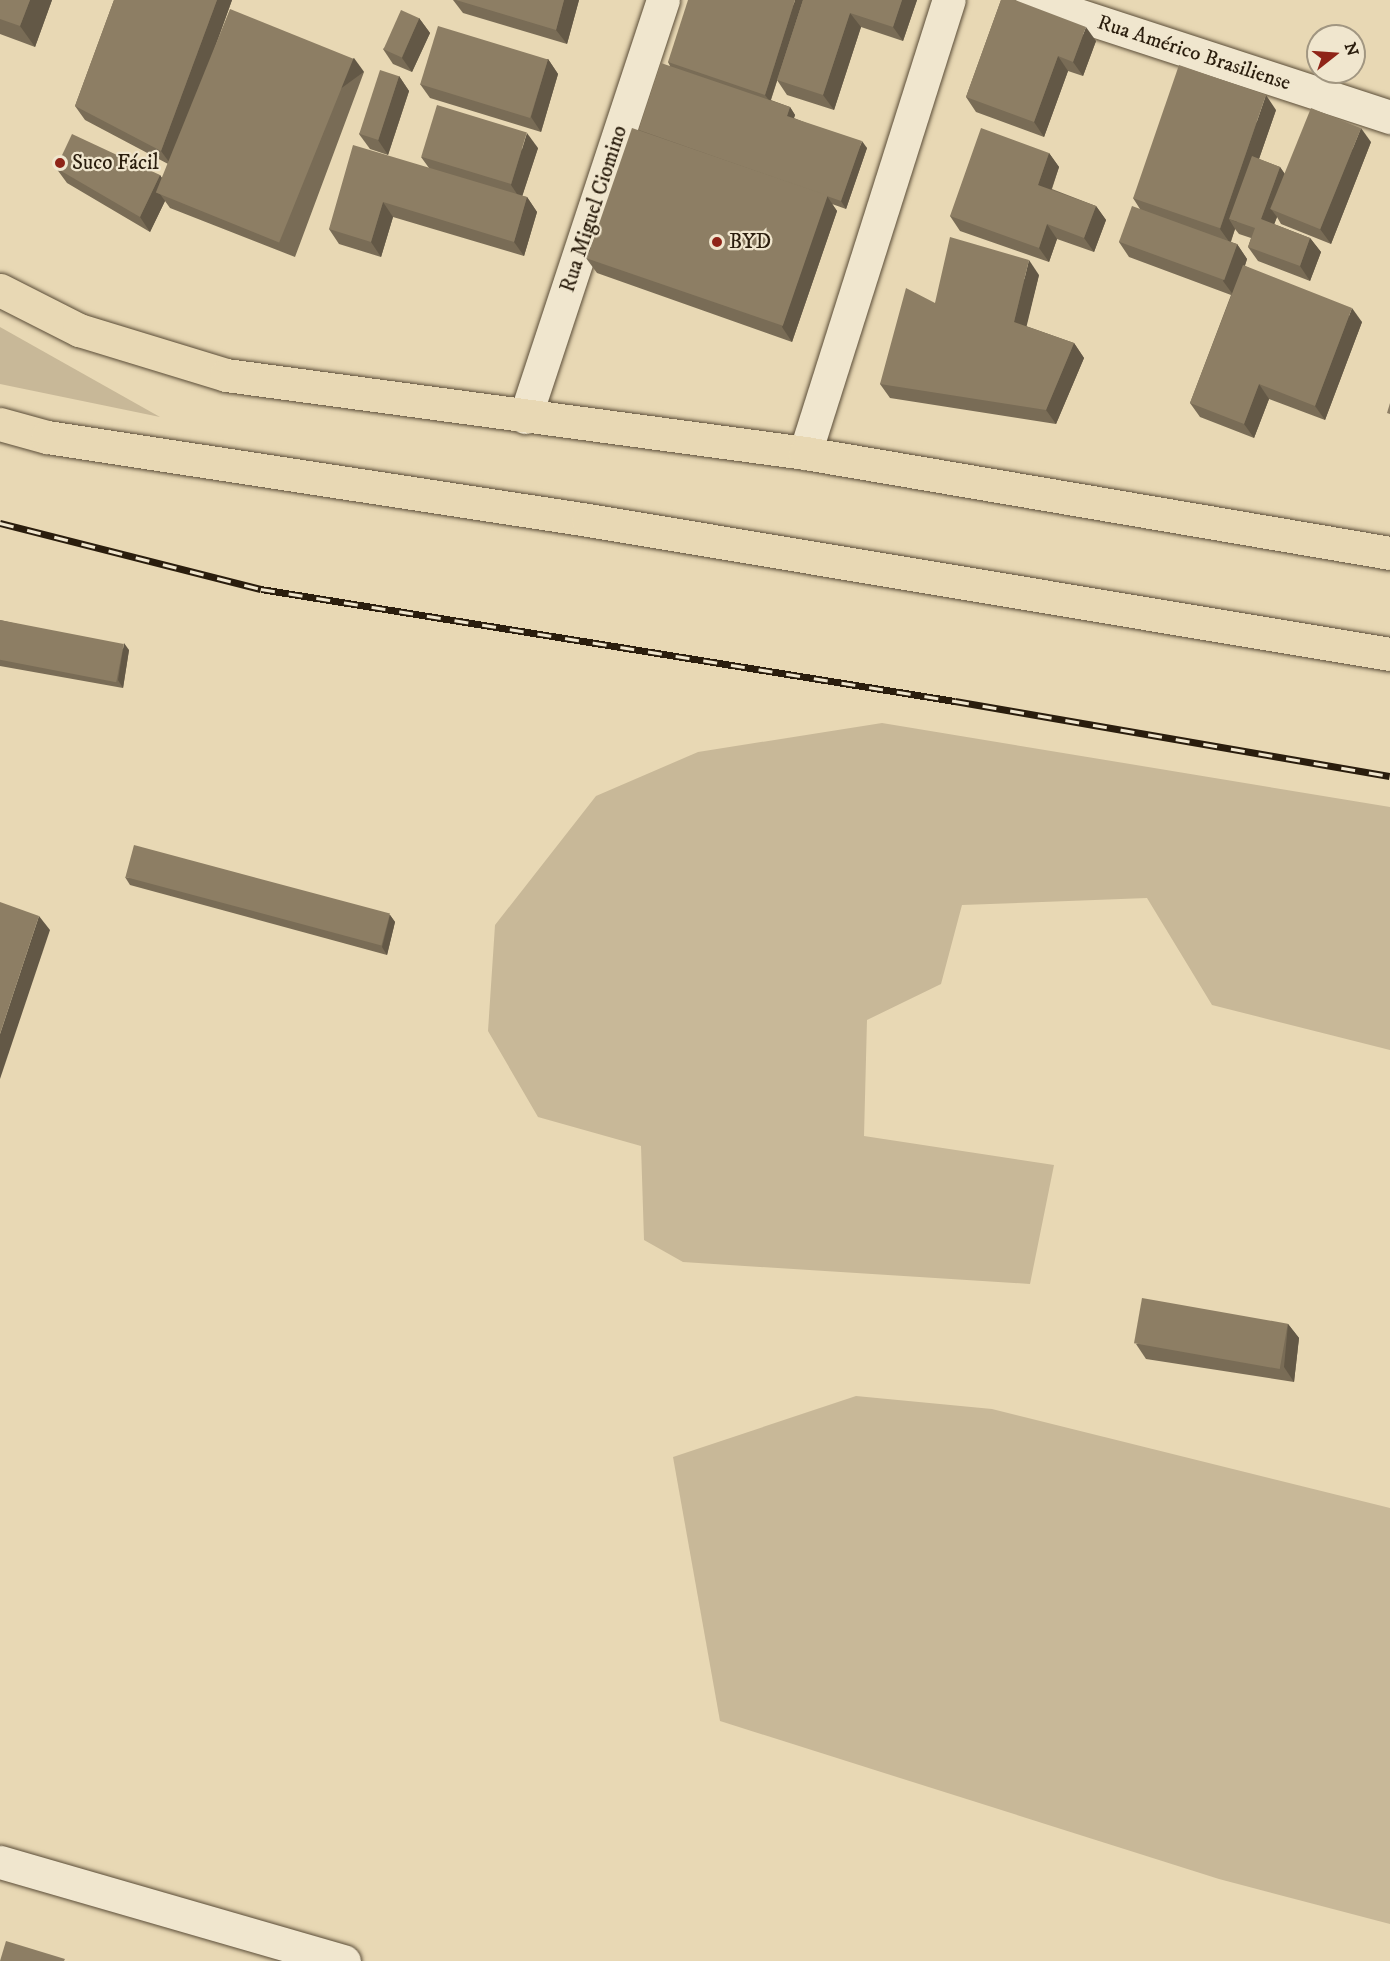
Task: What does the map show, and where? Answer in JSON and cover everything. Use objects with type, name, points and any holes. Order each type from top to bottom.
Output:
[{"type":"main road","points":[[0,291],[79,330],[226,375],[805,453],[1390,553]]},
{"type":"main road","points":[[0,424],[47,437],[588,520],[1390,654]]},
{"type":"street","name":"Rua Miguel Ciomino","points":[[525,417],[663,0]]},
{"type":"street","points":[[805,453],[949,0]]},
{"type":"street","name":"Rua Américo Brasiliense","points":[[1032,0],[1390,117]]},
{"type":"street","points":[[0,1862],[344,1961]]},
{"type":"shaded area","points":[[0,327],[160,417],[0,384]]},
{"type":"shaded area","points":[[882,723],[1390,807],[1390,1050],[1212,1005],[1147,898],[962,905],[941,984],[867,1020],[864,1136],[1054,1165],[1030,1284],[683,1262],[644,1240],[641,1146],[538,1117],[488,1031],[495,925],[596,796],[698,752]]},
{"type":"shaded area","points":[[856,1396],[992,1409],[1390,1508],[1390,1924],[1219,1879],[720,1721],[673,1457]]},
{"type":"building","points":[[0,0],[30,0],[20,26],[0,19]]},
{"type":"building","points":[[114,0],[217,0],[161,151],[75,106]]},
{"type":"building","points":[[456,0],[564,0],[556,30]]},
{"type":"building","points":[[688,0],[795,0],[765,95],[668,62]]},
{"type":"building","points":[[803,0],[902,0],[893,27],[850,13],[823,95],[777,80]]},
{"type":"building","points":[[1001,0],[1015,0],[1086,27],[1073,62],[1058,56],[1034,122],[966,97]]},
{"type":"building","points":[[230,9],[353,59],[279,242],[156,193]]},
{"type":"building","points":[[401,10],[419,18],[402,57],[384,49]]},
{"type":"building","points":[[438,26],[548,60],[530,118],[420,84]]},
{"type":"building","points":[[661,63],[790,107],[787,116],[862,141],[841,201],[639,130]]},
{"type":"building","points":[[1179,65],[1266,95],[1220,228],[1133,198]]},
{"type":"building","points":[[380,70],[399,76],[378,140],[359,134]]},
{"type":"building","points":[[437,105],[527,132],[511,184],[421,157]]},
{"type":"building","points":[[1311,108],[1361,128],[1320,229],[1270,209]]},
{"type":"building","name":"BYD","points":[[632,128],[828,195],[783,326],[587,258]]},
{"type":"building","points":[[981,128],[1049,153],[1038,185],[1096,206],[1084,238],[1047,224],[1039,248],[950,216]]},
{"type":"building","points":[[72,134],[160,175],[140,217],[56,168]]},
{"type":"building","points":[[353,145],[527,197],[514,242],[383,202],[371,242],[329,229]]},
{"type":"building","points":[[1252,156],[1280,167],[1261,219],[1310,238],[1300,266],[1248,247],[1255,228],[1229,219]]},
{"type":"building","points":[[1132,206],[1237,244],[1224,280],[1119,242]]},
{"type":"building","points":[[950,237],[1029,260],[1014,322],[1074,343],[1046,410],[880,384],[906,288],[935,303]]},
{"type":"building","points":[[1243,265],[1352,308],[1315,406],[1259,384],[1244,424],[1190,403]]},
{"type":"building","points":[[0,620],[124,644],[116,682],[0,660]]},
{"type":"building","points":[[134,845],[390,914],[381,945],[125,877]]},
{"type":"building","points":[[0,902],[39,916],[0,1034]]},
{"type":"building","points":[[1142,1298],[1288,1324],[1280,1369],[1134,1343]]},
{"type":"building","points":[[6,1941],[65,1959],[64,1961],[0,1961]]},
{"type":"railway","points":[[0,523],[261,589],[955,701],[1390,776]]},
{"type":"place","name":"Suco Fácil","points":[[60,163]]},
{"type":"place","name":"BYD","points":[[717,242]]}]
